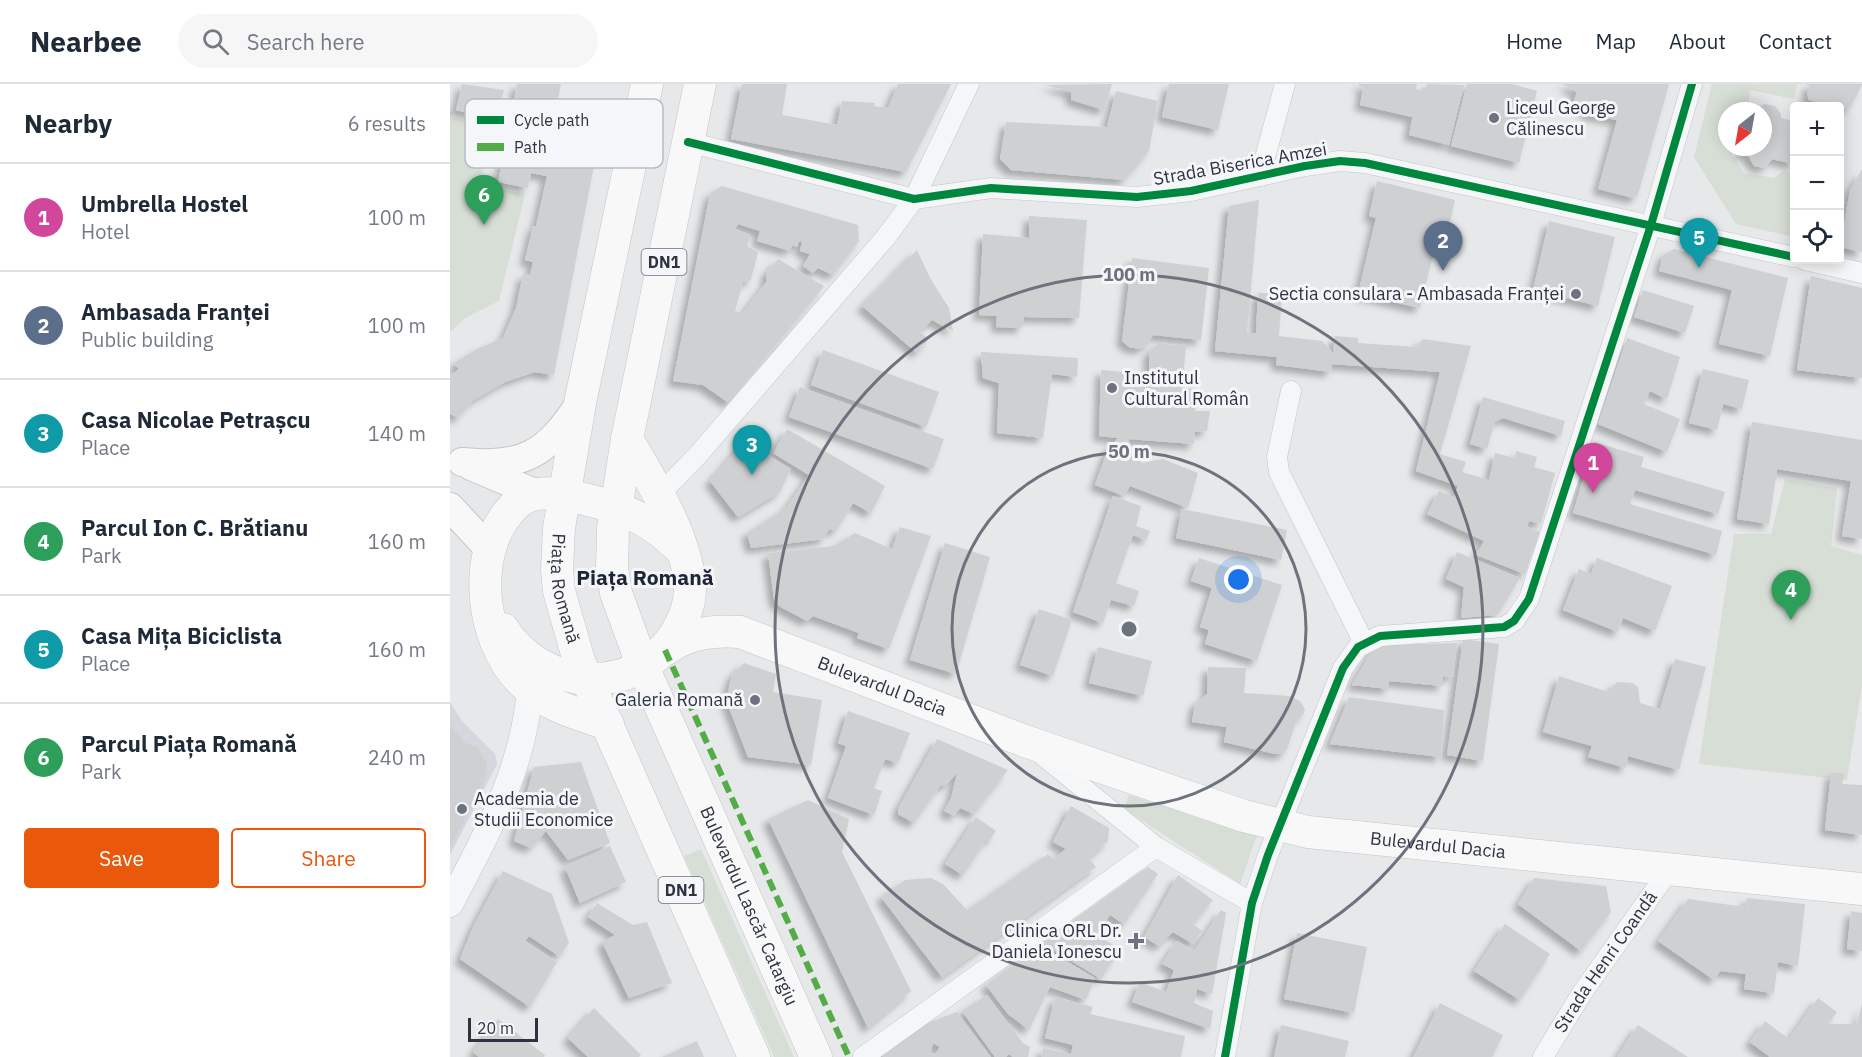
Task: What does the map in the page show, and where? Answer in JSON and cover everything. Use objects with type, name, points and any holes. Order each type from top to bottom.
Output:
[{"type":"main road","name":"DN1","points":[[644,99],[647,84]]},
{"type":"main road","name":"DN1","points":[[654,658],[622,611],[612,568],[612,548],[627,439],[700,84]]},
{"type":"main road","name":"DN1","points":[[550,494],[580,403],[629,168]]},
{"type":"main road","points":[[456,459],[487,465],[528,458],[552,441],[580,403]]},
{"type":"main road","points":[[627,439],[660,494],[682,551],[690,591],[683,621],[654,658]]},
{"type":"main road","points":[[456,459],[550,494],[616,507],[655,525],[682,551]]},
{"type":"main road","points":[[550,494],[521,500],[504,519],[490,550],[485,587],[496,644],[519,679],[530,688],[563,708],[608,724]]},
{"type":"main road","name":"Piața Romană","points":[[550,494],[557,549],[559,591],[573,644],[608,724]]},
{"type":"main road","points":[[450,507],[490,550]]},
{"type":"main road","name":"Bulevardul Dacia","points":[[690,591],[740,633]]},
{"type":"main road","points":[[487,599],[505,632],[522,654],[557,674],[589,681]]},
{"type":"main road","name":"Bulevardul Dacia","points":[[589,681],[616,676],[654,658],[679,640],[709,632],[740,633],[1024,741],[1186,797],[1279,825],[1339,836],[1862,889]]},
{"type":"main road","name":"Bulevardul Lascăr Catargiu","points":[[654,658],[682,755],[816,1057]]},
{"type":"main road","name":"DN1","points":[[608,724],[754,1057]]},
{"type":"street","points":[[660,494],[723,427],[886,237],[914,199],[969,84]]},
{"type":"street","points":[[1260,176],[1285,84]]},
{"type":"street","points":[[1225,1057],[1252,903],[1279,825],[1343,668],[1351,654],[1364,643],[1392,634],[1504,627],[1514,621],[1522,611],[1538,573],[1651,225],[1692,84]]},
{"type":"street","name":"Strada Biserica Amzei","points":[[688,142],[914,199],[990,188],[1137,197],[1191,191],[1323,163],[1365,163],[1790,256]]},
{"type":"street","points":[[1823,264],[1862,273]]},
{"type":"street","points":[[1292,391],[1277,457],[1279,472],[1364,643]]},
{"type":"street","points":[[450,904],[500,809],[525,729],[530,688]]},
{"type":"street","name":"Bulevardul Dacia","points":[[1024,741],[1156,847],[1252,903]]},
{"type":"street","points":[[863,1057],[1156,847]]},
{"type":"street","name":"Strada Henri Coandă","points":[[1544,1057],[1582,993],[1670,869]]},
{"type":"shaded area","points":[[1712,84],[1797,84],[1794,99],[1750,90],[1749,102],[1718,102],[1718,156],[1733,156],[1744,173],[1774,178],[1783,171],[1790,172],[1790,236],[1736,224],[1694,157]]},
{"type":"shaded area","points":[[450,111],[453,112],[452,117],[465,120],[465,168],[484,168],[481,185],[525,194],[499,301],[465,318],[450,332]]},
{"type":"shaded area","points":[[1785,479],[1837,488],[1831,546],[1862,555],[1862,685],[1847,780],[1699,764],[1734,534],[1771,534]]},
{"type":"shaded area","name":"Academia de Studii Economice","points":[[450,702],[462,721],[495,754],[497,764],[450,855]]},
{"type":"shaded area","points":[[1129,795],[1257,835],[1240,884],[1124,809]]},
{"type":"shaded area","points":[[701,849],[794,1057],[774,1057],[684,856]]},
{"type":"building","points":[[462,84],[504,90],[502,98],[506,99],[465,99],[465,112],[456,110]]},
{"type":"building","points":[[517,84],[561,84],[558,99],[514,99]]},
{"type":"building","points":[[742,84],[787,84],[782,115],[837,125],[842,101],[875,103],[874,106],[888,108],[898,84],[951,84],[906,172],[731,139]]},
{"type":"building","points":[[1112,84],[1104,110],[1071,100],[1071,92],[1046,85]]},
{"type":"building","points":[[1169,84],[1229,84],[1218,130],[1162,117]]},
{"type":"building","points":[[1359,84],[1417,84],[1416,89],[1425,91],[1427,84],[1464,85],[1449,145],[1409,135],[1413,114],[1412,117],[1360,105],[1363,88]]},
{"type":"building","name":"Liceul George Călinescu","points":[[1467,84],[1512,84],[1537,91],[1519,163],[1451,146]]},
{"type":"building","points":[[1563,84],[1669,84],[1638,195],[1633,198],[1598,189],[1617,120],[1590,115],[1574,100],[1577,92]]},
{"type":"building","points":[[1805,84],[1862,84],[1851,106],[1846,109],[1844,102],[1809,100],[1807,95],[1809,86]]},
{"type":"building","points":[[1116,91],[1158,101],[1149,151],[1124,180],[1011,170],[1000,159],[1006,122],[1107,127]]},
{"type":"building","points":[[1772,105],[1775,106],[1781,118],[1790,120],[1790,163],[1772,159],[1765,168],[1754,166],[1749,156],[1772,156]]},
{"type":"building","points":[[501,168],[594,168],[554,375],[535,372],[505,382],[472,401],[458,418],[450,414],[450,376],[459,369],[454,363],[477,349],[503,338],[516,308],[523,274],[530,275],[533,262],[525,260],[533,226],[536,226],[547,176],[531,173],[528,188],[498,182]]},
{"type":"building","points":[[1862,169],[1862,252],[1844,248],[1844,224],[1850,190]]},
{"type":"building","points":[[1377,181],[1455,200],[1447,236],[1438,234],[1420,308],[1358,294],[1376,218],[1369,216]]},
{"type":"building","points":[[722,186],[858,225],[859,241],[833,275],[818,268],[813,273],[803,266],[810,254],[800,251],[802,242],[799,241],[797,247],[792,245],[790,251],[757,241],[760,231],[738,224],[735,229],[750,235],[747,246],[758,252],[751,280],[743,282],[735,311],[743,313],[767,281],[766,273],[778,259],[824,286],[729,403],[703,385],[673,381],[710,194]]},
{"type":"building","points":[[1259,200],[1247,333],[1256,333],[1258,293],[1282,293],[1279,336],[1322,341],[1333,353],[1335,336],[1358,338],[1358,343],[1416,347],[1423,339],[1471,346],[1440,454],[1466,462],[1462,472],[1489,480],[1495,453],[1516,458],[1516,451],[1537,457],[1534,467],[1555,473],[1541,524],[1529,521],[1527,527],[1540,532],[1525,574],[1476,555],[1484,541],[1427,514],[1439,491],[1454,497],[1458,486],[1416,471],[1440,372],[1332,364],[1331,372],[1276,365],[1277,357],[1215,351],[1229,206]]},
{"type":"building","points":[[1029,216],[1087,220],[1079,318],[1024,317],[1022,328],[996,327],[997,316],[979,315],[983,234],[1029,238]]},
{"type":"building","points":[[1549,221],[1615,237],[1598,306],[1533,290]]},
{"type":"building","points":[[1674,249],[1788,278],[1770,356],[1719,344],[1732,290],[1659,271],[1663,255]]},
{"type":"building","points":[[917,250],[930,278],[949,308],[953,331],[932,320],[920,332],[929,339],[917,353],[862,306]]},
{"type":"building","points":[[1132,258],[1209,268],[1201,340],[1153,335],[1147,345],[1139,349],[1129,347],[1122,341]]},
{"type":"building","points":[[1811,276],[1862,288],[1862,378],[1797,370]]},
{"type":"building","points":[[1643,290],[1694,306],[1685,333],[1634,317]]},
{"type":"building","points":[[1627,338],[1680,357],[1667,399],[1650,391],[1644,404],[1680,419],[1667,452],[1598,424]]},
{"type":"building","points":[[1159,343],[1186,346],[1182,388],[1198,389],[1195,411],[1210,411],[1207,431],[1195,432],[1194,444],[1128,439],[1134,454],[1142,463],[1163,459],[1198,473],[1188,508],[1130,486],[1124,496],[1095,485],[1108,449],[1118,438],[1099,436],[1101,370],[1149,374],[1149,352]]},
{"type":"building","points":[[823,350],[939,392],[926,427],[811,385]]},
{"type":"building","points":[[981,352],[1078,358],[1077,377],[1052,374],[1043,438],[997,433],[999,383],[983,378]]},
{"type":"building","points":[[1703,369],[1749,380],[1742,409],[1723,404],[1717,430],[1689,423]]},
{"type":"building","points":[[800,387],[944,439],[933,469],[789,417]]},
{"type":"building","points":[[1483,397],[1565,421],[1561,436],[1503,418],[1495,422],[1487,449],[1470,444]]},
{"type":"building","points":[[1752,422],[1862,440],[1862,539],[1842,536],[1851,481],[1777,469],[1769,524],[1737,519]]},
{"type":"building","points":[[787,429],[885,486],[871,513],[853,503],[836,531],[829,529],[824,539],[751,548],[747,533],[787,507],[809,475],[773,453]]},
{"type":"building","points":[[744,441],[791,469],[780,492],[738,517],[710,481]]},
{"type":"building","points":[[1594,442],[1644,457],[1641,467],[1725,492],[1718,514],[1635,490],[1630,504],[1722,531],[1716,555],[1573,513]]},
{"type":"building","points":[[1113,496],[1141,506],[1136,526],[1150,531],[1146,540],[1133,535],[1116,583],[1139,591],[1134,606],[1111,600],[1103,623],[1073,612]]},
{"type":"building","points":[[1182,509],[1287,530],[1281,560],[1176,538]]},
{"type":"building","points":[[900,527],[931,536],[889,649],[857,638],[859,633],[813,616],[807,621],[779,606],[774,599],[768,553],[834,546],[855,533],[892,549]]},
{"type":"building","points":[[945,543],[990,557],[956,674],[910,660]]},
{"type":"building","points":[[1457,552],[1520,578],[1497,615],[1461,618],[1464,587],[1446,579]]},
{"type":"building","points":[[1199,558],[1282,585],[1257,661],[1205,644],[1209,630],[1200,627],[1212,588],[1191,581]]},
{"type":"building","points":[[1597,558],[1672,586],[1655,631],[1623,618],[1618,632],[1563,610],[1579,569],[1591,574]]},
{"type":"building","points":[[1039,609],[1072,620],[1053,676],[1020,665]]},
{"type":"building","points":[[1463,639],[1499,644],[1483,761],[1447,755]]},
{"type":"building","points":[[1457,643],[1453,676],[1443,677],[1443,686],[1389,681],[1389,689],[1352,685],[1373,649],[1383,645]]},
{"type":"building","points":[[1098,647],[1152,661],[1143,696],[1089,683]]},
{"type":"building","points":[[1675,659],[1706,667],[1679,770],[1628,756],[1626,768],[1588,757],[1592,746],[1543,732],[1559,676],[1608,692],[1617,682],[1632,683],[1638,687],[1640,703],[1660,709]]},
{"type":"building","points":[[744,663],[776,674],[773,692],[822,700],[811,765],[748,757],[726,700],[732,675]]},
{"type":"building","points":[[1208,667],[1246,668],[1244,693],[1290,696],[1300,701],[1305,709],[1303,715],[1297,719],[1287,749],[1282,754],[1224,742],[1227,727],[1192,722],[1195,704],[1207,694]]},
{"type":"building","points":[[1349,697],[1444,710],[1441,757],[1330,744]]},
{"type":"building","points":[[848,711],[910,733],[898,763],[885,759],[874,788],[882,791],[874,815],[828,798],[846,746],[838,743]]},
{"type":"building","name":"Academia de Studii Economice","points":[[450,725],[465,743],[477,747],[487,763],[485,775],[450,842]]},
{"type":"building","points":[[937,739],[1008,770],[974,814],[960,808],[954,816],[944,811],[951,798],[957,773],[946,785],[940,786],[914,823],[898,814],[899,807]]},
{"type":"building","points":[[581,762],[610,843],[568,860],[546,831],[531,848],[514,841],[534,767]]},
{"type":"building","points":[[1831,773],[1844,773],[1842,784],[1862,785],[1862,835],[1825,830]]},
{"type":"building","points":[[808,800],[849,819],[842,852],[911,991],[868,1028],[768,819]]},
{"type":"building","points":[[1071,806],[1109,828],[1108,841],[1089,858],[1096,867],[942,977],[881,897],[905,880],[931,878],[943,884],[967,910],[1048,854],[1053,859],[1066,849],[1053,842]]},
{"type":"building","points":[[976,817],[996,831],[989,841],[987,839],[963,875],[945,864]]},
{"type":"building","points":[[610,846],[626,882],[580,903],[565,867]]},
{"type":"building","points":[[1148,867],[1158,874],[1124,924],[1110,915],[1097,935],[1120,949],[1101,979],[1042,943]]},
{"type":"building","points":[[503,871],[552,894],[569,943],[559,956],[529,936],[525,941],[557,962],[530,1007],[460,959],[473,927]]},
{"type":"building","points":[[1178,875],[1213,900],[1193,924],[1202,931],[1193,944],[1173,932],[1159,946],[1144,937]]},
{"type":"building","points":[[1534,878],[1606,886],[1611,912],[1581,951],[1518,904]]},
{"type":"building","points":[[1747,898],[1805,904],[1798,966],[1778,962],[1774,993],[1744,989],[1746,974],[1720,971],[1714,980],[1658,941],[1688,899],[1745,907]]},
{"type":"building","points":[[597,903],[633,925],[647,922],[672,983],[629,998],[602,942],[615,935],[588,917]]},
{"type":"building","points":[[1221,910],[1226,913],[1212,994],[1197,989],[1194,1003],[1213,1011],[1210,1029],[1132,1002],[1140,982],[1166,992],[1174,970],[1162,964],[1177,941],[1194,951]]},
{"type":"building","points":[[1851,911],[1862,913],[1862,951],[1847,949]]},
{"type":"building","points":[[1505,924],[1550,954],[1520,1000],[1474,971]]},
{"type":"building","points":[[1297,933],[1367,947],[1354,1013],[1284,999]]},
{"type":"building","points":[[1039,945],[1095,978],[1086,1000],[1050,987],[1029,1030],[1008,1014],[986,985]]},
{"type":"building","points":[[987,995],[1023,1043],[1030,1047],[1028,1057],[1013,1057],[1009,1054],[1006,1057],[995,1057],[962,1011]]},
{"type":"building","points":[[1055,997],[1093,1007],[1090,1014],[1185,1036],[1181,1057],[1041,1057],[1043,1048],[1071,1054],[1073,1045],[1045,1038]]},
{"type":"building","points":[[1818,998],[1837,1012],[1828,1024],[1857,1024],[1862,1003],[1862,1057],[1770,1057],[1750,1042],[1765,1021],[1789,1039]]},
{"type":"building","points":[[1440,1003],[1503,1035],[1492,1057],[1413,1057]]},
{"type":"building","points":[[594,1008],[641,1055],[639,1057],[588,1057],[568,1038]]},
{"type":"building","points":[[957,1012],[991,1057],[883,1057],[879,1051],[909,1030]],"holes":[[[927,1040],[940,1047],[935,1054],[930,1053],[933,1044]]]},
{"type":"building","points":[[498,1019],[545,1055],[544,1057],[479,1057],[473,1052]]},
{"type":"building","points":[[1281,1025],[1349,1041],[1345,1057],[1274,1057]]},
{"type":"building","points":[[1638,1025],[1688,1057],[1617,1057]]},
{"type":"building","points":[[697,1041],[704,1057],[662,1057]]},
{"type":"marked path","points":[[665,650],[849,1057]]},
{"type":"cycle path","points":[[1225,1057],[1252,903],[1268,855],[1343,668],[1358,647],[1380,636],[1504,627],[1514,621],[1529,599],[1651,225],[1692,84]]},
{"type":"cycle path","points":[[688,142],[914,199],[991,188],[1137,197],[1191,191],[1305,166],[1340,161],[1365,163],[1790,256]]},
{"type":"place","name":"Liceul George Călinescu","points":[[1494,118]]},
{"type":"place","name":"Parcul Piața Romană","points":[[484,225]]},
{"type":"place","name":"Casa Mița Biciclista","points":[[1699,268]]},
{"type":"place","name":"Ambasada Franței","points":[[1443,271]]},
{"type":"place","name":"Sectia consulara - Ambasada Franței","points":[[1576,294]]},
{"type":"place","name":"Institutul Cultural Român","points":[[1112,388]]},
{"type":"place","name":"Casa Nicolae Petrașcu","points":[[752,475]]},
{"type":"place","name":"Umbrella Hostel","points":[[1593,493]]},
{"type":"place","name":"Parcul Ion C. Brătianu","points":[[1791,620]]},
{"type":"place","name":"Galeria Romană","points":[[755,700]]},
{"type":"place","name":"Academia de Studii Economice","points":[[462,809]]},
{"type":"place","name":"Clinica ORL Dr. Daniela Ionescu","points":[[1136,941]]},
{"type":"district","name":"Piața Romană","points":[[645,578]]}]
